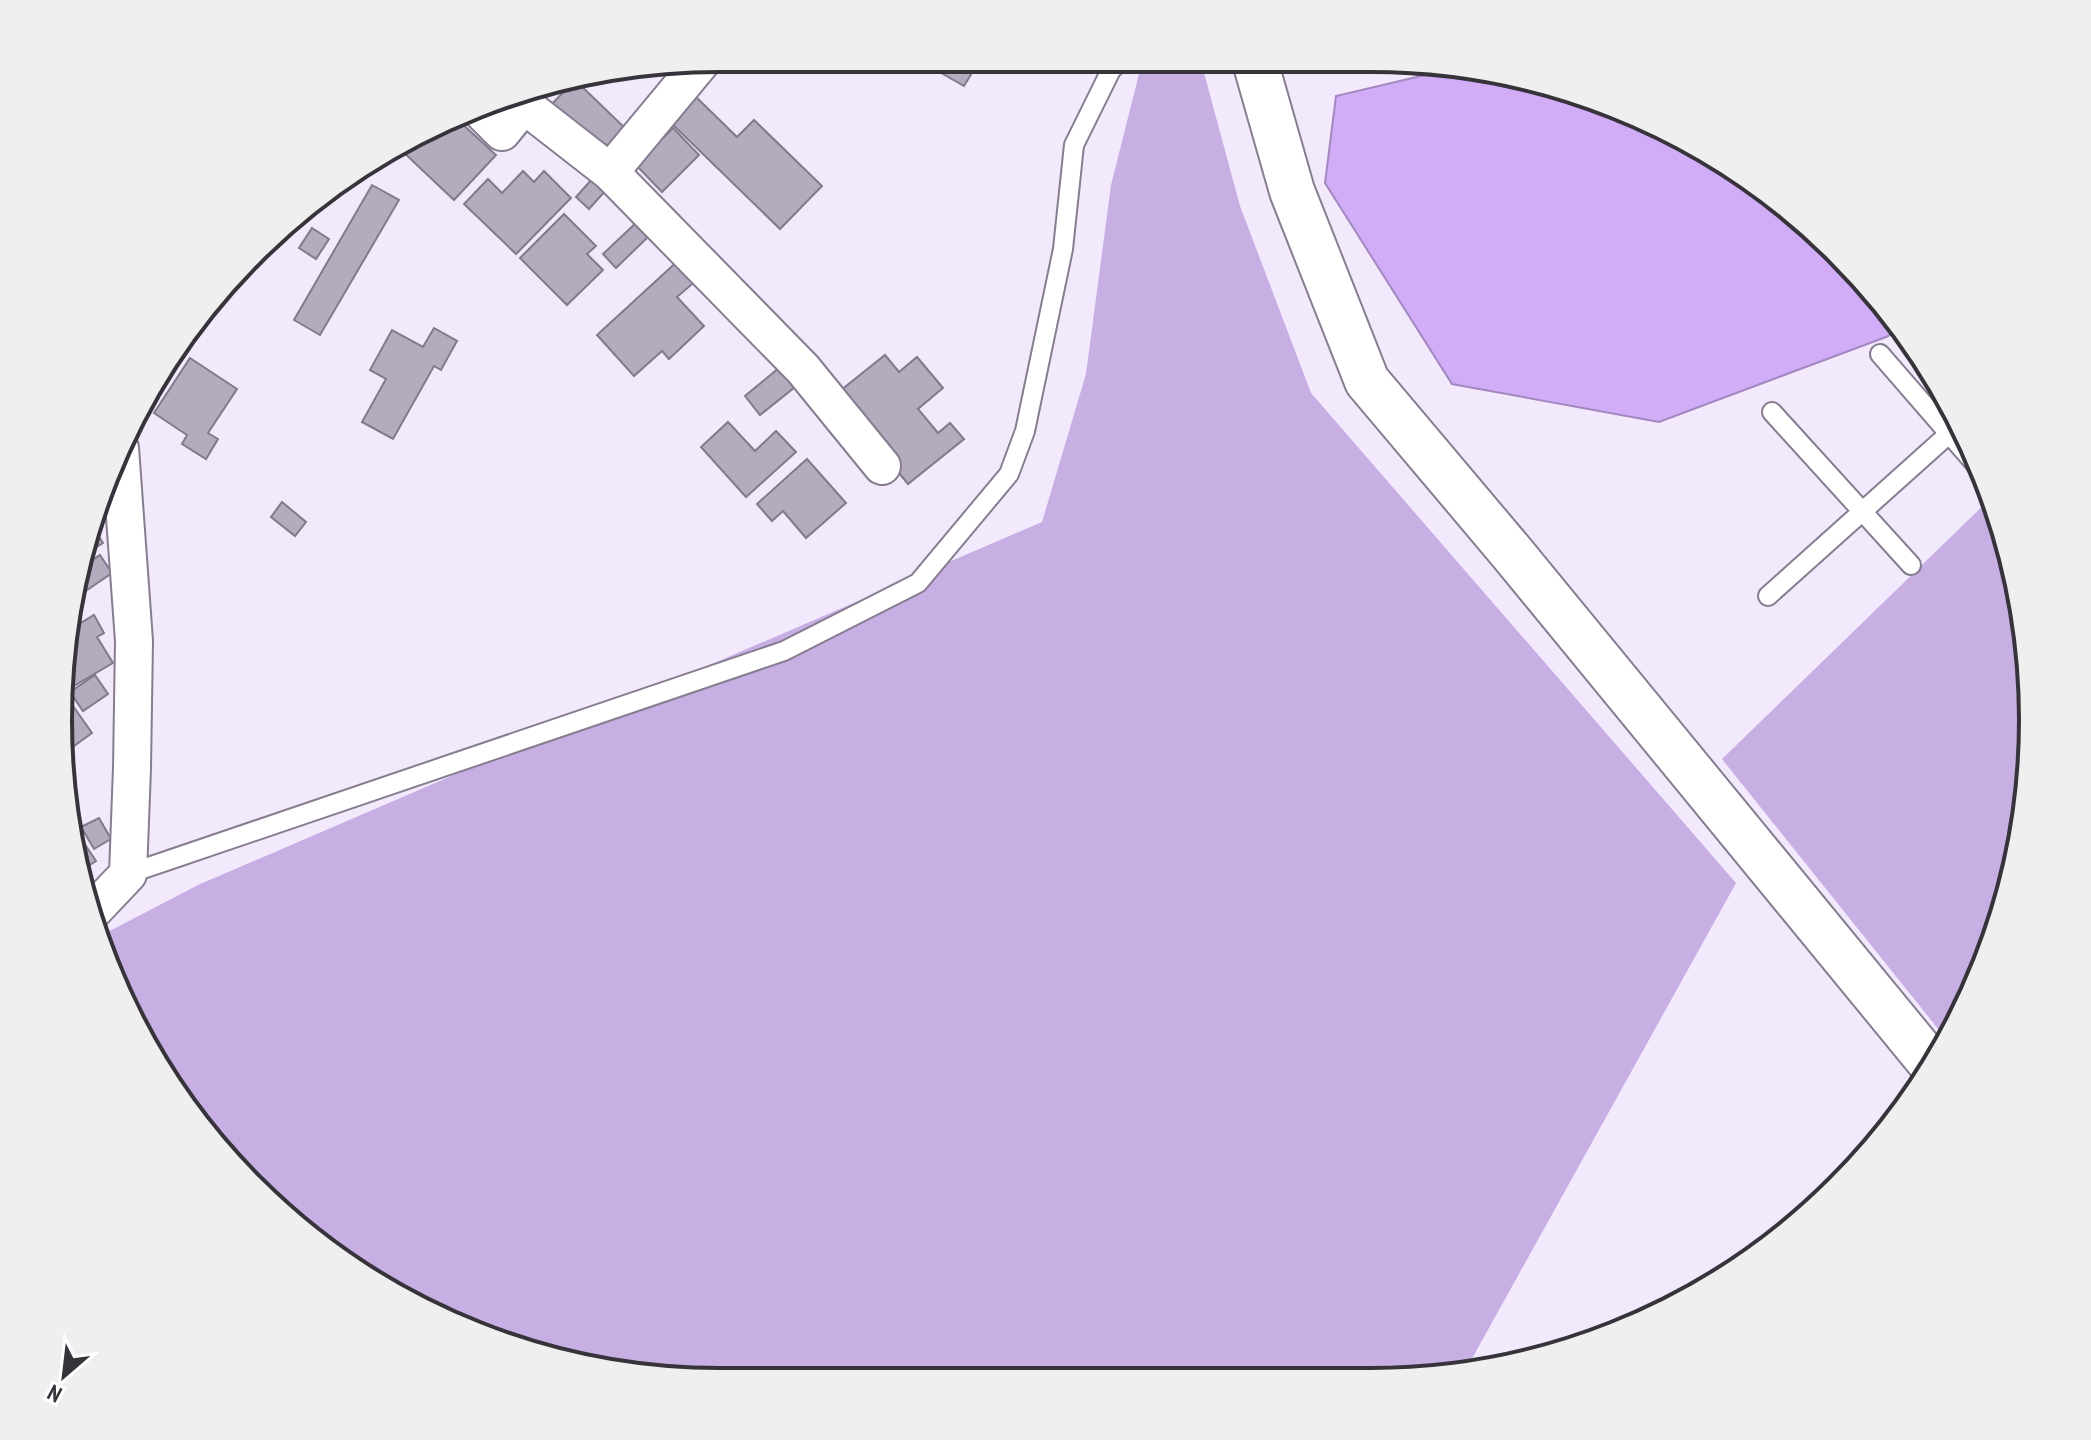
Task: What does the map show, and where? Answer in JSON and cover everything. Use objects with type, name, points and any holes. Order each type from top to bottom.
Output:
[{"type":"street","points":[[1258,72],[1292,191],[1367,381],[1925,1056]]},
{"type":"street","points":[[610,172],[692,73]]},
{"type":"street","points":[[486,116],[502,132],[524,105],[610,172],[803,369],[882,466]]},
{"type":"street","points":[[99,905],[128,874],[134,641],[122,471]]},
{"type":"lane","points":[[128,874],[784,651],[918,583],[1009,474],[1025,431],[1063,249],[1074,145],[1110,72]]},
{"type":"lane","points":[[1880,354],[1945,420]]},
{"type":"lane","points":[[1772,412],[1911,565]]},
{"type":"lane","points":[[1768,596],[1951,432]]},
{"type":"shaded area","points":[[1139,72],[1204,72],[1240,206],[1311,393],[1736,883],[1471,1360],[1413,1367],[1371,1368],[678,1367],[594,1356],[512,1334],[433,1301],[360,1259],[293,1207],[262,1178],[206,1114],[159,1044],[121,968],[108,932],[198,885],[1042,522],[1086,374],[1111,185]]},
{"type":"shaded area","points":[[1427,75],[1497,84],[1539,94],[1619,121],[1695,159],[1765,206],[1829,262],[1891,334],[1659,422],[1452,384],[1325,183],[1336,96]]},
{"type":"shaded area","points":[[1983,506],[2007,594],[2013,635],[2018,678],[2018,762],[2007,846],[1997,888],[1970,968],[1939,1030],[1722,759]]},
{"type":"building","points":[[940,72],[972,72],[964,86]]},
{"type":"building","points":[[582,87],[628,131],[603,156],[550,106],[564,91]]},
{"type":"building","points":[[694,95],[737,137],[754,120],[822,186],[780,229],[669,121]]},
{"type":"building","points":[[463,125],[496,155],[454,200],[405,154]]},
{"type":"building","points":[[673,128],[699,155],[662,192],[636,165]]},
{"type":"building","points":[[523,171],[534,182],[544,171],[571,198],[516,254],[464,204],[488,179],[502,193]]},
{"type":"building","points":[[593,178],[606,190],[589,209],[576,197]]},
{"type":"building","points":[[372,185],[399,200],[320,335],[294,320]]},
{"type":"building","points":[[564,214],[596,246],[587,254],[603,270],[567,305],[520,258]]},
{"type":"building","points":[[637,222],[650,235],[616,268],[603,254]]},
{"type":"building","points":[[312,228],[329,239],[316,259],[299,248]]},
{"type":"building","points":[[681,258],[699,278],[677,297],[704,326],[669,359],[662,351],[634,376],[597,335]]},
{"type":"building","points":[[434,328],[457,341],[441,370],[434,366],[393,439],[362,422],[386,379],[370,370],[392,330],[423,347]]},
{"type":"building","points":[[885,355],[899,372],[917,357],[943,388],[918,409],[938,433],[950,423],[964,439],[908,484],[835,395]]},
{"type":"building","points":[[190,358],[237,389],[208,433],[218,439],[206,459],[182,444],[187,435],[154,413]]},
{"type":"building","points":[[779,368],[795,387],[760,415],[745,396]]},
{"type":"building","points":[[728,422],[755,451],[776,431],[796,452],[746,497],[701,447]]},
{"type":"building","points":[[807,459],[846,503],[806,538],[783,511],[772,521],[757,504]]},
{"type":"building","points":[[282,502],[306,522],[295,536],[271,517]]},
{"type":"building","points":[[100,555],[112,573],[85,592],[92,560]]},
{"type":"building","points":[[94,615],[104,633],[97,637],[113,663],[73,686],[73,678],[80,624]]},
{"type":"building","points":[[95,675],[108,694],[83,711],[73,696],[73,690]]},
{"type":"building","points":[[72,705],[92,733],[73,747]]},
{"type":"building","points":[[99,818],[111,839],[94,849],[81,827]]},
{"type":"building","points":[[83,842],[96,861],[89,866]]}]
